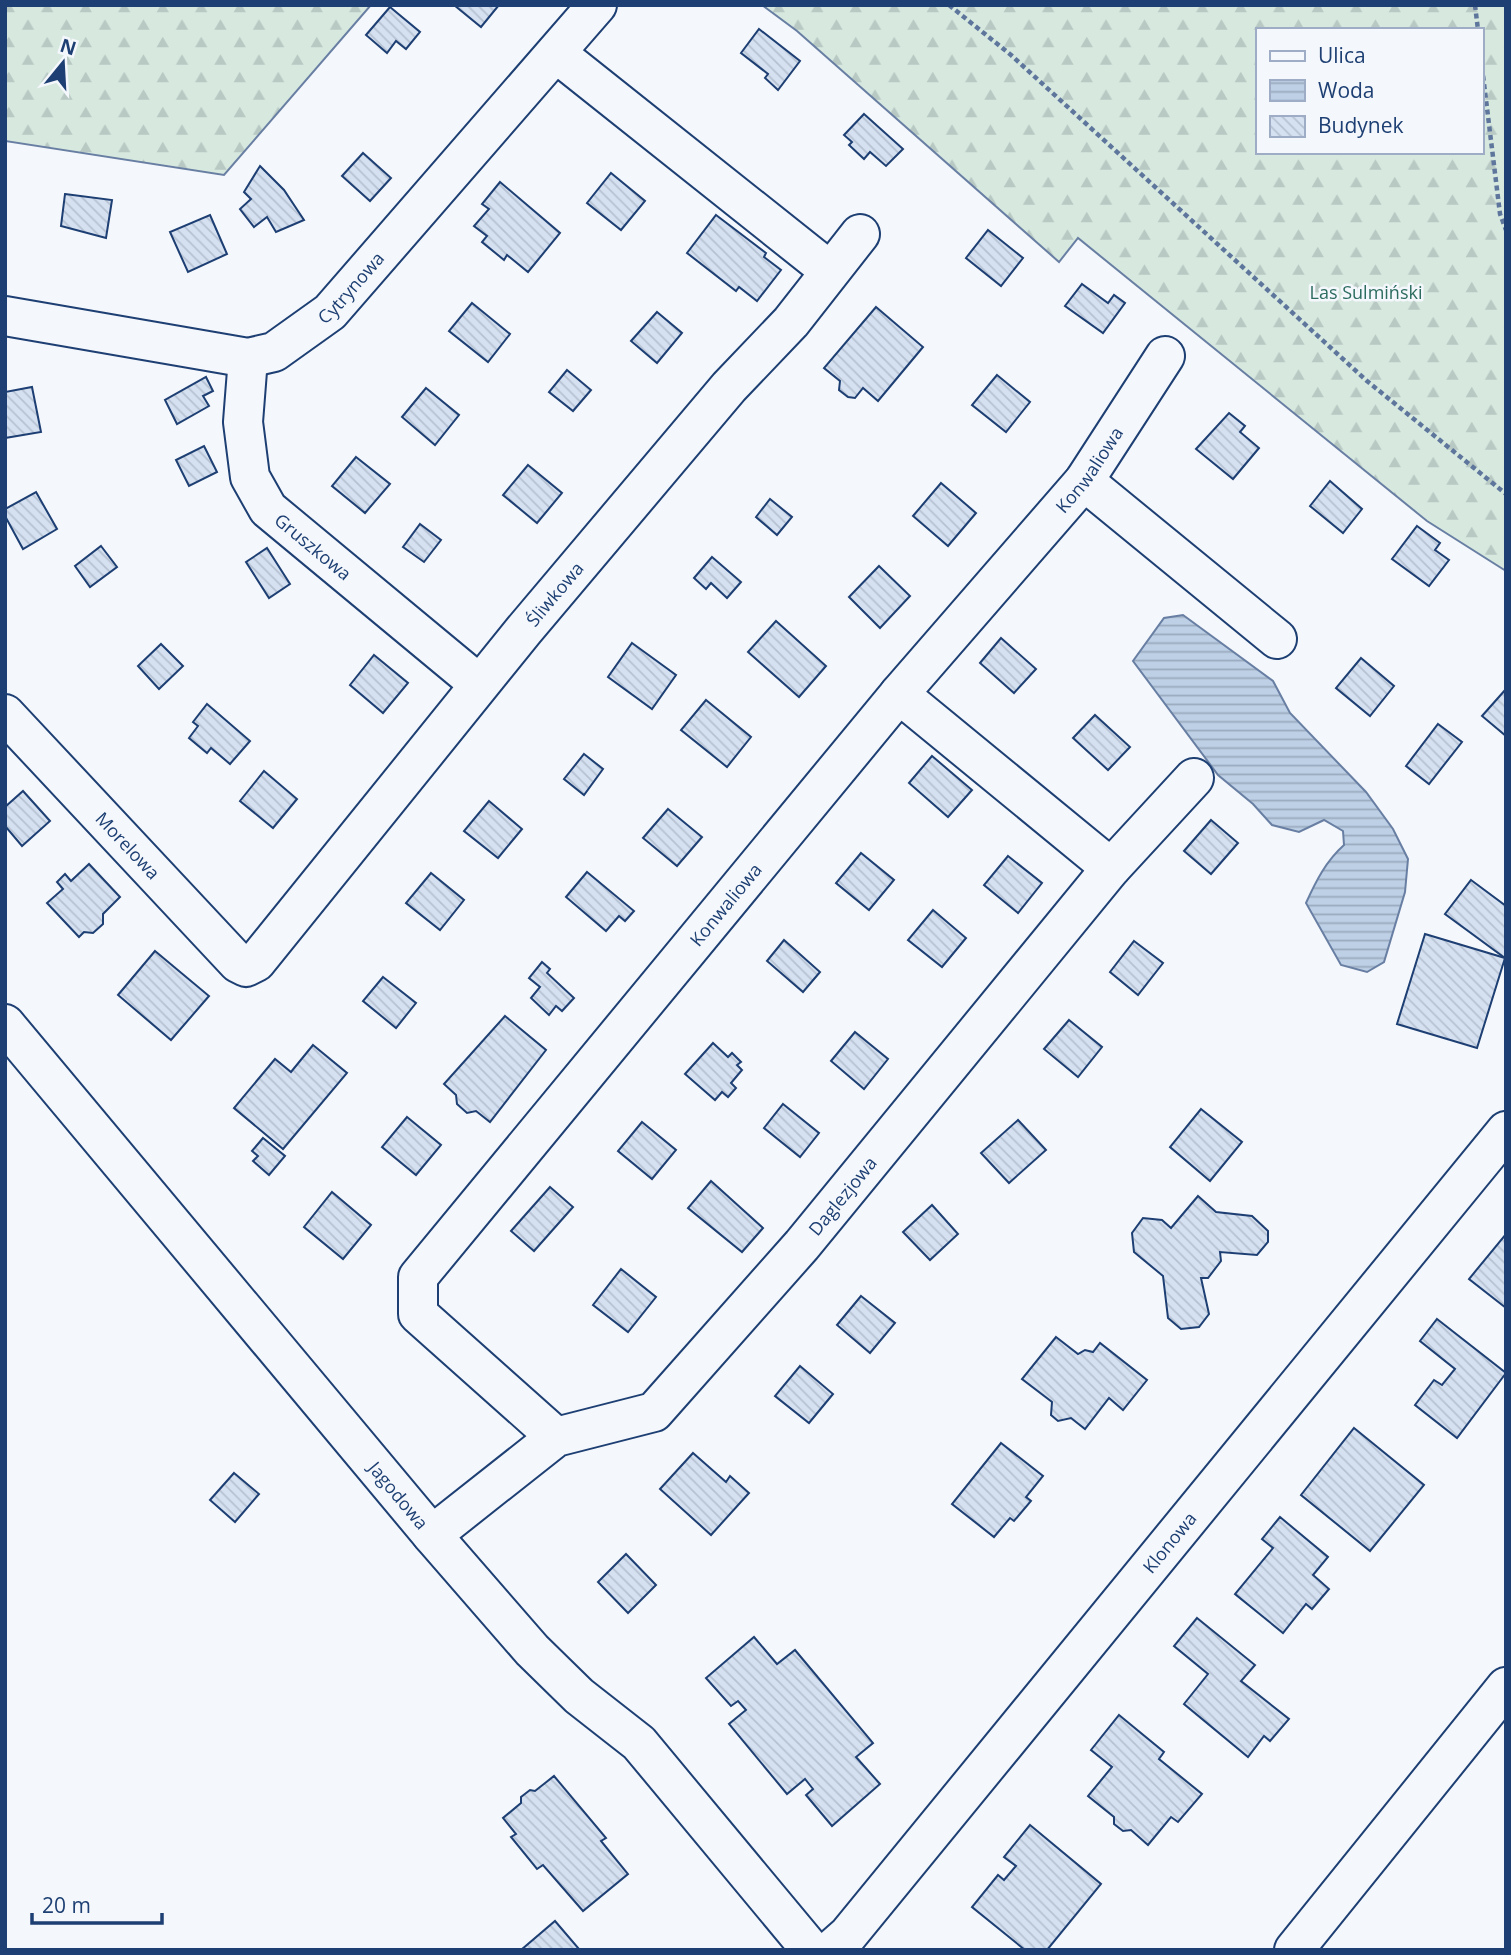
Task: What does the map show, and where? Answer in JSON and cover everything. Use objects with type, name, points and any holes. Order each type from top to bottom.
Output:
[{"type":"street","name":"Cytrynowa","points":[[5,316],[248,358],[274,352],[330,312],[597,5]]},
{"type":"street","points":[[556,52],[830,271]]},
{"type":"street","name":"Śliwkowa","points":[[256,962],[479,684],[729,387],[790,322],[860,234]]},
{"type":"street","name":"Konwaliowa","points":[[555,1437],[418,1314],[418,1277],[899,694],[1084,481],[1165,356]]},
{"type":"street","name":"Gruszkowa","points":[[248,358],[243,422],[250,477],[268,509],[479,684]]},
{"type":"street","points":[[1084,481],[1277,639]]},
{"type":"street","points":[[899,694],[1111,867]]},
{"type":"street","name":"Morelowa","points":[[5,714],[238,963],[246,967],[256,962]]},
{"type":"street","name":"Daglezjowa","points":[[432,1535],[555,1437],[654,1412],[802,1245],[1111,867],[1194,778]]},
{"type":"street","name":"Jagodowa","points":[[5,1024],[432,1535],[532,1650],[579,1696],[639,1743],[811,1950]]},
{"type":"street","name":"Klonowa","points":[[831,1950],[848,1935],[1506,1131]]},
{"type":"street","points":[[1294,1950],[1506,1686]]},
{"type":"path","points":[[949,5],[1011,55],[1367,381],[1506,494]]},
{"type":"path","points":[[1475,5],[1478,28]]},
{"type":"path","points":[[1483,76],[1500,214],[1506,230]]},
{"type":"green space","points":[[5,5],[371,5],[224,175],[5,141]]},
{"type":"green space","name":"Las Sulmiński","points":[[762,5],[1506,5],[1506,571],[1427,521],[1078,238],[1059,262],[797,31]]},
{"type":"water","points":[[1183,615],[1273,681],[1290,713],[1366,792],[1393,829],[1408,859],[1405,892],[1384,962],[1367,972],[1341,965],[1306,903],[1322,872],[1344,845],[1343,831],[1324,820],[1299,832],[1272,825],[1253,804],[1218,775],[1133,661],[1164,618]]},
{"type":"building","points":[[454,5],[499,5],[481,27]]},
{"type":"building","points":[[390,7],[420,32],[406,49],[396,41],[387,53],[366,35]]},
{"type":"building","points":[[759,29],[800,61],[778,90],[765,78],[768,74],[741,53]]},
{"type":"building","points":[[864,114],[903,149],[886,166],[870,152],[864,159],[849,145],[852,142],[844,135]]},
{"type":"building","points":[[363,153],[391,178],[370,201],[342,176]]},
{"type":"building","points":[[260,166],[284,190],[304,220],[276,232],[267,217],[254,227],[240,209],[251,199],[244,192]]},
{"type":"building","points":[[611,173],[645,201],[621,230],[587,203]]},
{"type":"building","points":[[500,182],[560,233],[528,272],[507,255],[504,260],[482,242],[487,236],[474,226],[489,209],[482,204]]},
{"type":"building","points":[[65,194],[112,200],[106,238],[61,226]]},
{"type":"building","points":[[210,215],[227,254],[188,272],[170,232]]},
{"type":"building","points":[[716,215],[766,253],[764,257],[781,270],[757,301],[739,287],[736,291],[687,253]]},
{"type":"building","points":[[988,230],[1023,258],[1001,286],[966,258]]},
{"type":"building","points":[[1082,284],[1108,303],[1114,295],[1125,303],[1103,333],[1065,306]]},
{"type":"building","points":[[472,303],[510,334],[488,362],[449,331]]},
{"type":"building","points":[[876,307],[923,347],[878,401],[863,388],[855,398],[848,397],[839,390],[840,381],[824,368]]},
{"type":"building","points":[[657,312],[682,333],[657,363],[631,341]]},
{"type":"building","points":[[567,370],[591,390],[573,411],[549,392]]},
{"type":"building","points":[[997,375],[1030,402],[1006,432],[972,405]]},
{"type":"building","points":[[206,377],[213,391],[203,396],[209,406],[177,424],[165,400]]},
{"type":"building","points":[[32,387],[41,432],[5,438],[5,392]]},
{"type":"building","points":[[426,388],[459,415],[435,445],[402,417]]},
{"type":"building","points":[[1229,413],[1245,426],[1240,432],[1259,448],[1233,479],[1196,449]]},
{"type":"building","points":[[204,446],[217,472],[189,486],[176,460]]},
{"type":"building","points":[[356,457],[390,484],[365,513],[332,486]]},
{"type":"building","points":[[528,465],[562,493],[537,523],[503,495]]},
{"type":"building","points":[[1330,481],[1362,509],[1343,533],[1310,506]]},
{"type":"building","points":[[941,483],[976,513],[948,546],[913,516]]},
{"type":"building","points":[[36,492],[57,529],[23,549],[5,516],[5,509]]},
{"type":"building","points":[[770,499],[792,517],[777,535],[756,517]]},
{"type":"building","points":[[420,524],[441,540],[424,562],[403,547]]},
{"type":"building","points":[[1417,526],[1440,543],[1435,550],[1449,560],[1429,586],[1392,559]]},
{"type":"building","points":[[101,546],[117,567],[90,587],[75,566]]},
{"type":"building","points":[[267,548],[290,584],[269,598],[246,562]]},
{"type":"building","points":[[712,557],[741,582],[727,598],[711,583],[706,589],[694,578]]},
{"type":"building","points":[[879,566],[910,596],[880,628],[849,597]]},
{"type":"building","points":[[776,621],[826,666],[799,697],[748,652]]},
{"type":"building","points":[[1001,638],[1036,669],[1014,693],[980,663]]},
{"type":"building","points":[[632,643],[676,675],[652,709],[608,677]]},
{"type":"building","points":[[161,644],[183,666],[159,689],[138,666]]},
{"type":"building","points":[[374,655],[408,683],[383,713],[350,685]]},
{"type":"building","points":[[1361,658],[1394,686],[1370,716],[1336,688]]},
{"type":"building","points":[[1506,689],[1506,736],[1482,716]]},
{"type":"building","points":[[706,700],[751,737],[727,767],[681,730]]},
{"type":"building","points":[[207,704],[250,741],[230,764],[211,748],[207,753],[189,738],[198,726],[193,722]]},
{"type":"building","points":[[1095,715],[1130,747],[1108,770],[1073,738]]},
{"type":"building","points":[[1438,724],[1462,742],[1429,784],[1406,766]]},
{"type":"building","points":[[584,754],[603,769],[584,795],[564,779]]},
{"type":"building","points":[[932,756],[972,790],[948,817],[909,783]]},
{"type":"building","points":[[264,771],[297,799],[273,828],[240,801]]},
{"type":"building","points":[[23,791],[50,821],[22,846],[5,826],[5,807]]},
{"type":"building","points":[[489,801],[522,829],[498,858],[464,831]]},
{"type":"building","points":[[668,809],[702,837],[677,866],[643,838]]},
{"type":"building","points":[[1211,820],[1238,843],[1211,874],[1184,851]]},
{"type":"building","points":[[861,853],[894,880],[869,910],[836,883]]},
{"type":"building","points":[[1008,856],[1042,883],[1018,913],[984,885]]},
{"type":"building","points":[[89,864],[120,897],[103,914],[103,924],[93,933],[84,932],[79,937],[47,903],[63,889],[57,882],[65,874],[71,881]]},
{"type":"building","points":[[587,872],[634,911],[625,921],[619,916],[606,931],[566,897]]},
{"type":"building","points":[[431,873],[464,900],[440,930],[406,903]]},
{"type":"building","points":[[1471,880],[1506,906],[1505,958],[1445,914]]},
{"type":"building","points":[[933,910],[966,938],[942,967],[908,940]]},
{"type":"building","points":[[1425,934],[1505,958],[1477,1048],[1397,1024]]},
{"type":"building","points":[[784,940],[820,972],[803,992],[767,961]]},
{"type":"building","points":[[1134,941],[1163,963],[1138,995],[1110,972]]},
{"type":"building","points":[[155,951],[209,996],[171,1040],[118,995]]},
{"type":"building","points":[[542,962],[550,969],[547,973],[574,998],[562,1011],[556,1006],[549,1015],[531,998],[540,987],[529,978]]},
{"type":"building","points":[[383,977],[416,1003],[396,1028],[363,1001]]},
{"type":"building","points":[[505,1016],[546,1050],[490,1122],[476,1111],[467,1113],[457,1104],[456,1095],[444,1084]]},
{"type":"building","points":[[1069,1020],[1102,1047],[1078,1077],[1044,1049]]},
{"type":"building","points":[[855,1032],[888,1059],[864,1089],[831,1061]]},
{"type":"building","points":[[713,1043],[728,1057],[732,1053],[741,1062],[737,1065],[742,1070],[731,1083],[736,1088],[728,1097],[722,1092],[715,1100],[685,1074]]},
{"type":"building","points":[[313,1045],[347,1073],[283,1149],[234,1108],[275,1059],[291,1072]]},
{"type":"building","points":[[783,1104],[819,1133],[800,1157],[764,1128]]},
{"type":"building","points":[[1201,1109],[1242,1142],[1210,1181],[1170,1147]]},
{"type":"building","points":[[407,1117],[441,1145],[416,1175],[382,1147]]},
{"type":"building","points":[[1018,1120],[1046,1150],[1009,1183],[981,1153]]},
{"type":"building","points":[[642,1122],[676,1150],[652,1179],[618,1151]]},
{"type":"building","points":[[263,1138],[285,1156],[269,1175],[253,1161],[258,1156],[252,1151]]},
{"type":"building","points":[[711,1181],[763,1228],[742,1252],[688,1208]]},
{"type":"building","points":[[550,1187],[573,1207],[534,1251],[511,1231]]},
{"type":"building","points":[[332,1192],[371,1225],[343,1259],[304,1227]]},
{"type":"building","points":[[1198,1196],[1216,1212],[1252,1216],[1268,1231],[1268,1242],[1257,1255],[1220,1252],[1221,1261],[1208,1278],[1201,1278],[1209,1314],[1199,1327],[1181,1329],[1168,1318],[1163,1276],[1134,1252],[1132,1233],[1143,1218],[1162,1220],[1171,1228]]},
{"type":"building","points":[[932,1205],[958,1234],[930,1260],[903,1232]]},
{"type":"building","points":[[1506,1234],[1506,1308],[1469,1279]]},
{"type":"building","points":[[621,1269],[656,1297],[628,1332],[593,1305]]},
{"type":"building","points":[[861,1296],[895,1323],[870,1353],[837,1325]]},
{"type":"building","points":[[1437,1319],[1506,1373],[1457,1438],[1415,1405],[1434,1380],[1442,1385],[1455,1369],[1420,1341]]},
{"type":"building","points":[[1056,1337],[1078,1354],[1085,1350],[1093,1352],[1100,1343],[1147,1380],[1123,1410],[1109,1398],[1085,1429],[1071,1418],[1058,1421],[1051,1415],[1052,1402],[1022,1379]]},
{"type":"building","points":[[800,1366],[833,1394],[809,1423],[775,1396]]},
{"type":"building","points":[[1354,1428],[1424,1485],[1370,1551],[1301,1495]]},
{"type":"building","points":[[1001,1443],[1043,1476],[1026,1497],[1031,1501],[1014,1521],[1010,1518],[994,1537],[952,1504]]},
{"type":"building","points":[[693,1453],[726,1482],[730,1476],[749,1493],[711,1535],[660,1489]]},
{"type":"building","points":[[234,1473],[259,1494],[235,1522],[210,1500]]},
{"type":"building","points":[[1280,1517],[1328,1557],[1313,1575],[1329,1589],[1312,1609],[1306,1604],[1283,1633],[1235,1594],[1273,1548],[1262,1539]]},
{"type":"building","points":[[626,1554],[656,1585],[628,1613],[598,1582]]},
{"type":"building","points":[[1197,1618],[1255,1665],[1241,1681],[1289,1719],[1270,1741],[1264,1736],[1248,1757],[1184,1704],[1208,1674],[1174,1646]]},
{"type":"building","points":[[754,1637],[777,1664],[795,1650],[873,1743],[856,1757],[880,1784],[832,1826],[806,1795],[813,1789],[805,1779],[787,1794],[729,1724],[746,1710],[738,1701],[731,1706],[706,1678]]},
{"type":"building","points":[[1119,1715],[1164,1752],[1159,1759],[1202,1794],[1178,1822],[1171,1817],[1148,1845],[1131,1830],[1123,1831],[1114,1824],[1114,1817],[1088,1796],[1112,1767],[1091,1750]]},
{"type":"building","points":[[554,1776],[606,1838],[601,1841],[628,1874],[583,1911],[543,1865],[537,1869],[511,1837],[516,1834],[503,1818],[521,1803],[521,1797],[530,1790],[535,1791]]},
{"type":"building","points":[[1030,1825],[1101,1884],[1047,1950],[1025,1950],[972,1907],[998,1875],[1004,1880],[1016,1866],[1004,1857]]},
{"type":"building","points":[[555,1921],[579,1949],[521,1950]]}]
